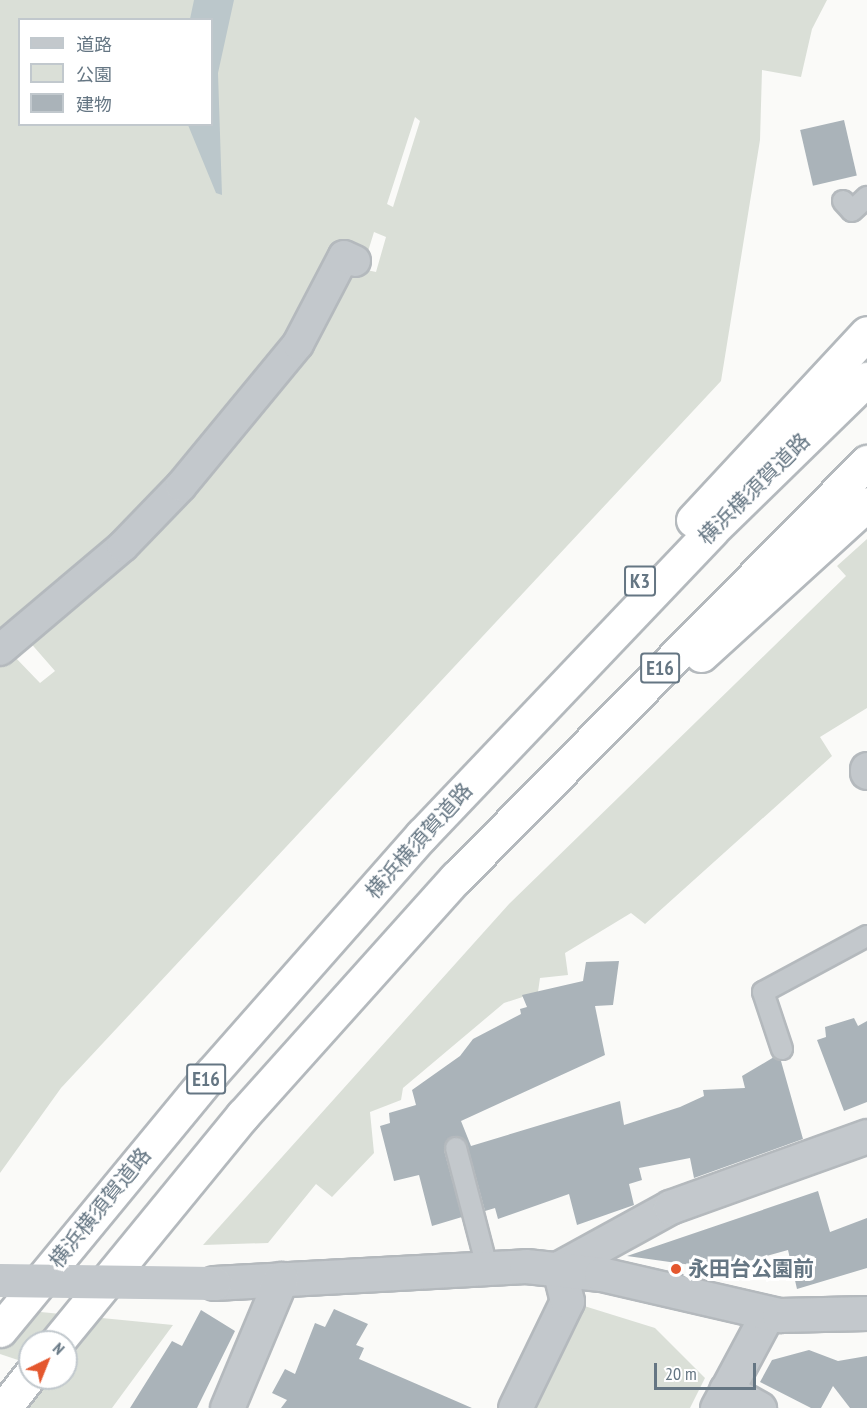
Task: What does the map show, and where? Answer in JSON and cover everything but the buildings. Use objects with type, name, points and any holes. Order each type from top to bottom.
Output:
[{"type":"highway","name":"K3","points":[[422,836],[694,518],[867,333]]},
{"type":"highway","name":"横浜横須賀道路","points":[[0,1330],[211,1074],[422,836],[711,531],[867,379]]},
{"type":"highway","name":"E16","points":[[67,1330],[243,1115],[456,878],[867,462]]},
{"type":"highway","points":[[456,878],[867,504]]},
{"type":"highway","points":[[4,1408],[18,1390]]},
{"type":"street","points":[[12,646],[123,546],[181,486],[298,344],[345,256],[355,261]]},
{"type":"street","points":[[559,1268],[670,1207],[867,1136]]},
{"type":"street","points":[[0,1280],[214,1283],[488,1268],[559,1268],[768,1313],[867,1313]]},
{"type":"street","points":[[515,1408],[567,1301],[559,1268]]},
{"type":"street","points":[[227,1408],[281,1279]]},
{"type":"street","points":[[759,1408],[722,1399],[768,1313]]},
{"type":"lane","points":[[843,201],[852,211],[867,197]]},
{"type":"lane","points":[[782,1048],[763,992],[867,936]]},
{"type":"lane","points":[[456,1148],[488,1268]]},
{"type":"green space","points":[[0,0],[827,0],[812,29],[801,77],[762,70],[760,140],[721,381],[61,1088],[0,1173]],"holes":[[[415,117],[420,121],[393,207],[387,204]],[[374,232],[386,237],[376,272],[353,267],[366,258]],[[28,640],[55,671],[40,683],[13,655]]]},
{"type":"green space","points":[[867,539],[867,708],[820,737],[832,756],[645,924],[631,913],[565,953],[568,975],[540,978],[538,992],[504,1003],[403,1088],[401,1100],[370,1112],[374,1153],[332,1197],[316,1184],[268,1243],[203,1245],[509,904],[846,576],[837,566]]},
{"type":"green space","points":[[581,1305],[655,1328],[705,1378],[690,1408],[526,1408]]},
{"type":"green space","points":[[0,1308],[173,1325],[112,1408],[23,1408],[36,1390],[78,1390],[78,1330],[18,1330],[18,1360],[0,1354]]},
{"type":"shaded area","points":[[194,0],[234,0],[218,73],[222,195],[216,193],[188,126],[213,126],[213,18],[190,18]]},
{"type":"place","name":"永田台公園前","points":[[676,1269]]}]
